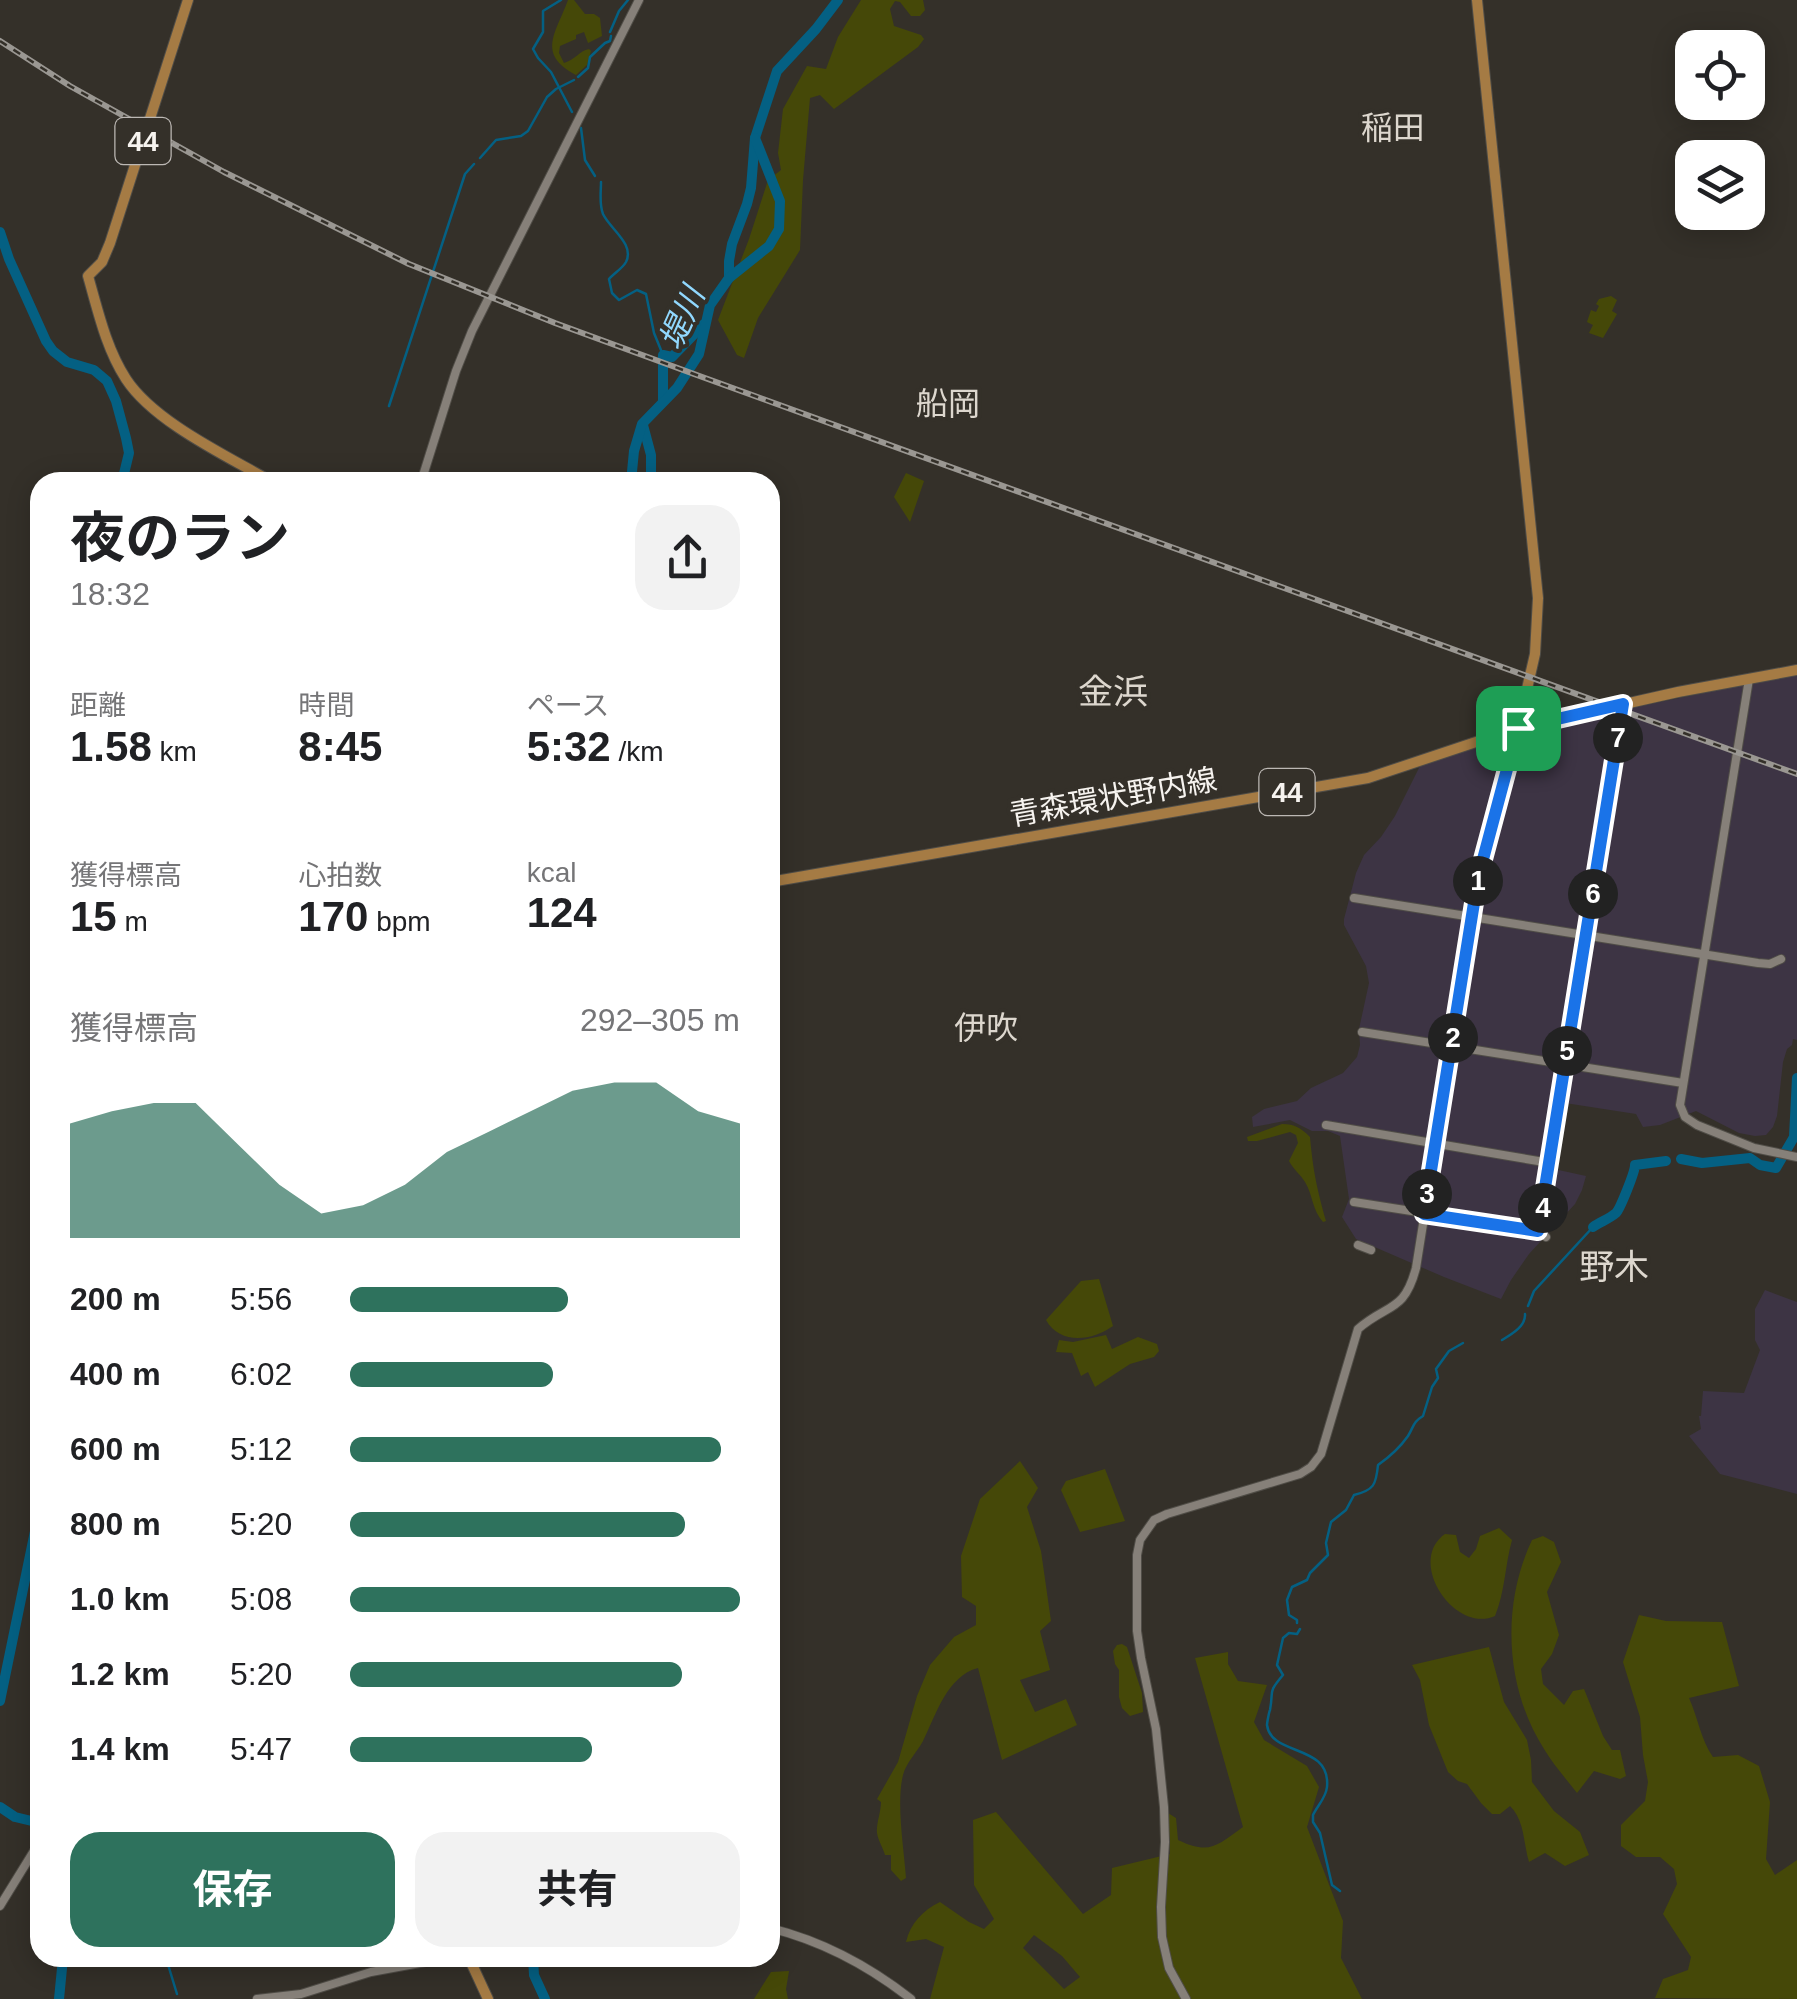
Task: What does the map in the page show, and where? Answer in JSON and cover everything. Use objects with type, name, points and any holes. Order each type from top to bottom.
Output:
[{"type":"main road","name":"44","points":[[188,0],[106,255],[88,276],[111,351],[128,383],[154,410],[255,472]]},
{"type":"main road","points":[[1477,0],[1538,598],[1535,654],[1518,728]]},
{"type":"main road","name":"青森環状野内線","points":[[780,880],[1368,778],[1518,728],[1797,670]]},
{"type":"main road","points":[[473,1967],[488,1999]]},
{"type":"street","points":[[424,472],[472,331],[640,0]]},
{"type":"street","points":[[1749,679],[1680,1104],[1685,1117],[1740,1143],[1797,1157]]},
{"type":"street","points":[[1354,1202],[1542,1234],[1623,704]]},
{"type":"street","points":[[1186,1999],[1170,1968],[1162,1936],[1165,1823],[1156,1729],[1138,1645],[1136,1566],[1140,1540],[1154,1520],[1167,1514],[1300,1474],[1316,1461],[1358,1328],[1398,1303],[1408,1292],[1416,1268],[1484,852],[1518,728]]},
{"type":"street","points":[[1354,898],[1765,964],[1781,959]]},
{"type":"street","points":[[1362,1032],[1683,1083]]},
{"type":"street","points":[[1326,1125],[1550,1163]]},
{"type":"street","points":[[1358,1245],[1371,1250]]},
{"type":"street","points":[[0,1906],[30,1857]]},
{"type":"street","points":[[780,1931],[844,1956],[911,1999]]},
{"type":"street","points":[[257,1999],[300,1994],[397,1967]]},
{"type":"shaded area","points":[[568,0],[574,0],[585,14],[600,18],[602,36],[588,43],[584,32],[560,46],[564,63],[591,51],[587,65],[576,75],[556,59],[553,51],[555,33]]},
{"type":"shaded area","points":[[861,0],[923,0],[925,10],[920,16],[911,16],[900,2],[895,1],[890,9],[894,26],[924,39],[834,109],[820,95],[810,98],[800,250],[758,318],[744,358],[737,355],[718,320],[768,180],[781,170],[778,153],[783,109],[807,66],[826,69],[838,37]]},
{"type":"shaded area","points":[[1611,296],[1617,300],[1612,311],[1617,314],[1603,338],[1589,333],[1593,325],[1587,322],[1591,310],[1596,312],[1599,299]]},
{"type":"shaded area","points":[[906,473],[924,481],[910,522],[894,497]]},
{"type":"shaded area","points":[[1797,674],[1797,1040],[1793,1039],[1783,1062],[1773,1127],[1766,1135],[1739,1133],[1696,1111],[1643,1127],[1636,1114],[1565,1103],[1554,1169],[1586,1176],[1582,1190],[1575,1204],[1529,1254],[1501,1299],[1356,1239],[1342,1217],[1349,1199],[1340,1136],[1312,1131],[1290,1120],[1253,1127],[1252,1117],[1264,1109],[1297,1101],[1311,1088],[1343,1073],[1357,1057],[1369,983],[1366,966],[1344,919],[1364,855],[1395,816],[1420,766],[1528,729]]},
{"type":"shaded area","points":[[1282,1124],[1298,1127],[1310,1137],[1326,1221],[1319,1217],[1305,1182],[1289,1161],[1298,1143],[1296,1135],[1290,1132],[1248,1141],[1247,1137]]},
{"type":"shaded area","points":[[1099,1279],[1113,1326],[1086,1337],[1059,1334],[1046,1320],[1081,1281]]},
{"type":"shaded area","points":[[1765,1290],[1797,1302],[1797,1494],[1720,1474],[1689,1436],[1701,1429],[1703,1391],[1744,1393],[1760,1350],[1755,1340],[1755,1309]]},
{"type":"shaded area","points":[[1106,1335],[1112,1349],[1138,1337],[1157,1344],[1159,1351],[1095,1387],[1088,1372],[1081,1376],[1072,1353],[1056,1352],[1059,1340],[1073,1342]]},
{"type":"shaded area","points":[[1020,1461],[1038,1488],[1027,1507],[1041,1551],[1051,1621],[1040,1631],[1050,1670],[1020,1680],[1035,1712],[1066,1699],[1077,1725],[1002,1760],[978,1668],[958,1679],[903,1775],[900,1812],[906,1878],[901,1881],[891,1870],[891,1855],[885,1855],[878,1836],[881,1802],[877,1799],[898,1762],[930,1665],[954,1637],[976,1625],[976,1606],[962,1597],[961,1556],[980,1499]]},
{"type":"shaded area","points":[[1105,1469],[1125,1521],[1080,1532],[1061,1490],[1066,1481]]},
{"type":"shaded area","points":[[1499,1528],[1512,1540],[1495,1616],[1479,1619],[1464,1615],[1440,1592],[1433,1577],[1434,1546],[1445,1534],[1456,1535],[1460,1552],[1469,1558],[1480,1536]]},
{"type":"shaded area","points":[[1543,1536],[1554,1542],[1561,1562],[1547,1592],[1559,1635],[1541,1669],[1543,1684],[1564,1705],[1573,1691],[1584,1689],[1603,1736],[1612,1750],[1620,1750],[1626,1776],[1620,1779],[1594,1771],[1577,1793],[1531,1725],[1515,1673],[1515,1592],[1532,1540]]},
{"type":"shaded area","points":[[1639,1615],[1666,1621],[1722,1622],[1739,1686],[1689,1698],[1713,1757],[1738,1755],[1759,1766],[1770,1802],[1766,1859],[1775,1875],[1797,1860],[1797,1999],[1655,1998],[1663,1979],[1688,1970],[1691,1957],[1663,1914],[1677,1884],[1674,1869],[1660,1857],[1636,1857],[1621,1846],[1621,1825],[1645,1801],[1648,1782],[1640,1717],[1623,1662]]},
{"type":"shaded area","points":[[1122,1644],[1127,1647],[1142,1693],[1143,1712],[1130,1716],[1119,1697],[1119,1670],[1113,1651]]},
{"type":"shaded area","points":[[1489,1647],[1504,1702],[1527,1740],[1532,1782],[1554,1811],[1580,1832],[1589,1855],[1565,1866],[1545,1853],[1529,1862],[1515,1812],[1510,1806],[1500,1814],[1492,1814],[1467,1784],[1448,1772],[1429,1725],[1420,1680],[1412,1665]]},
{"type":"shaded area","points":[[1228,1652],[1228,1664],[1238,1681],[1267,1685],[1254,1722],[1264,1740],[1307,1766],[1319,1787],[1307,1827],[1343,1921],[1341,1958],[1362,1999],[930,1999],[944,1947],[926,1939],[906,1942],[918,1918],[940,1902],[984,1929],[994,1919],[974,1885],[973,1820],[996,1812],[1083,1914],[1111,1895],[1112,1868],[1170,1854],[1168,1813],[1176,1818],[1178,1840],[1198,1847],[1219,1843],[1243,1827],[1195,1658]],"holes":[[[1034,1935],[1062,1956],[1080,1977],[1064,1989],[1023,1948]]]},
{"type":"shaded area","points":[[789,1971],[788,1999],[754,1999],[771,1972]]},
{"type":"waterway","points":[[561,0],[543,11],[543,32],[533,49],[551,72],[572,112]]},
{"type":"waterway","points":[[610,32],[628,0]]},
{"type":"waterway","name":"堤川","points":[[729,278],[732,244],[751,188],[755,138],[777,71],[838,0]]},
{"type":"waterway","points":[[578,77],[588,68],[590,57],[611,36]]},
{"type":"waterway","points":[[480,158],[496,140],[528,131],[547,97],[574,80]]},
{"type":"waterway","points":[[581,128],[585,160],[595,176]]},
{"type":"waterway","name":"堤川","points":[[632,472],[642,424],[677,388],[699,354],[710,305],[729,278],[769,246],[779,229],[780,201],[755,138]]},
{"type":"waterway","points":[[389,406],[465,174],[474,164]]},
{"type":"waterway","points":[[601,182],[603,214],[625,243],[628,255],[609,279],[612,293],[619,300],[637,290],[646,294],[663,355]]},
{"type":"waterway","points":[[0,232],[53,351],[67,362],[94,370],[107,381],[129,453],[124,472]]},
{"type":"waterway","points":[[663,401],[663,355],[672,357],[704,324]]},
{"type":"waterway","name":"堤川","points":[[643,425],[651,472]]},
{"type":"waterway","points":[[1681,1159],[1702,1163],[1750,1158],[1776,1168],[1794,1137],[1797,1078]]},
{"type":"waterway","points":[[1593,1227],[1616,1213],[1635,1165],[1666,1161]]},
{"type":"waterway","points":[[1528,1306],[1534,1291],[1593,1227]]},
{"type":"waterway","points":[[1502,1340],[1521,1326],[1525,1314]]},
{"type":"waterway","points":[[1297,1623],[1289,1615],[1287,1600],[1292,1587],[1307,1580],[1328,1555],[1326,1543],[1331,1522],[1346,1510],[1354,1495],[1373,1486],[1378,1465],[1402,1444],[1423,1416],[1438,1378],[1436,1369],[1449,1351],[1463,1343]]},
{"type":"waterway","points":[[0,1701],[30,1556]]},
{"type":"waterway","points":[[1300,1629],[1297,1634],[1289,1633],[1283,1638],[1277,1665],[1283,1675],[1273,1689],[1267,1725],[1279,1742],[1311,1756],[1326,1773],[1326,1791],[1313,1822],[1320,1833],[1332,1885],[1340,1891]]},
{"type":"waterway","points":[[0,1807],[30,1821]]},
{"type":"waterway","points":[[59,1999],[62,1967]]},
{"type":"waterway","points":[[169,1967],[177,1994]]},
{"type":"waterway","name":"堤川","points":[[534,1967],[545,1999]]},
{"type":"railway","points":[[0,41],[70,86],[224,172],[409,264],[555,323],[1797,774]]},
{"type":"district","name":"稲田","points":[[1393,128]]},
{"type":"district","name":"船岡","points":[[948,404]]},
{"type":"district","name":"金浜","points":[[1113,691]]},
{"type":"district","name":"伊吹","points":[[986,1028]]},
{"type":"district","name":"野木","points":[[1614,1266]]},
{"type":"route","points":[[1623,704],[1538,1231],[1424,1214],[1478,878],[1518,728],[1623,704]]}]
